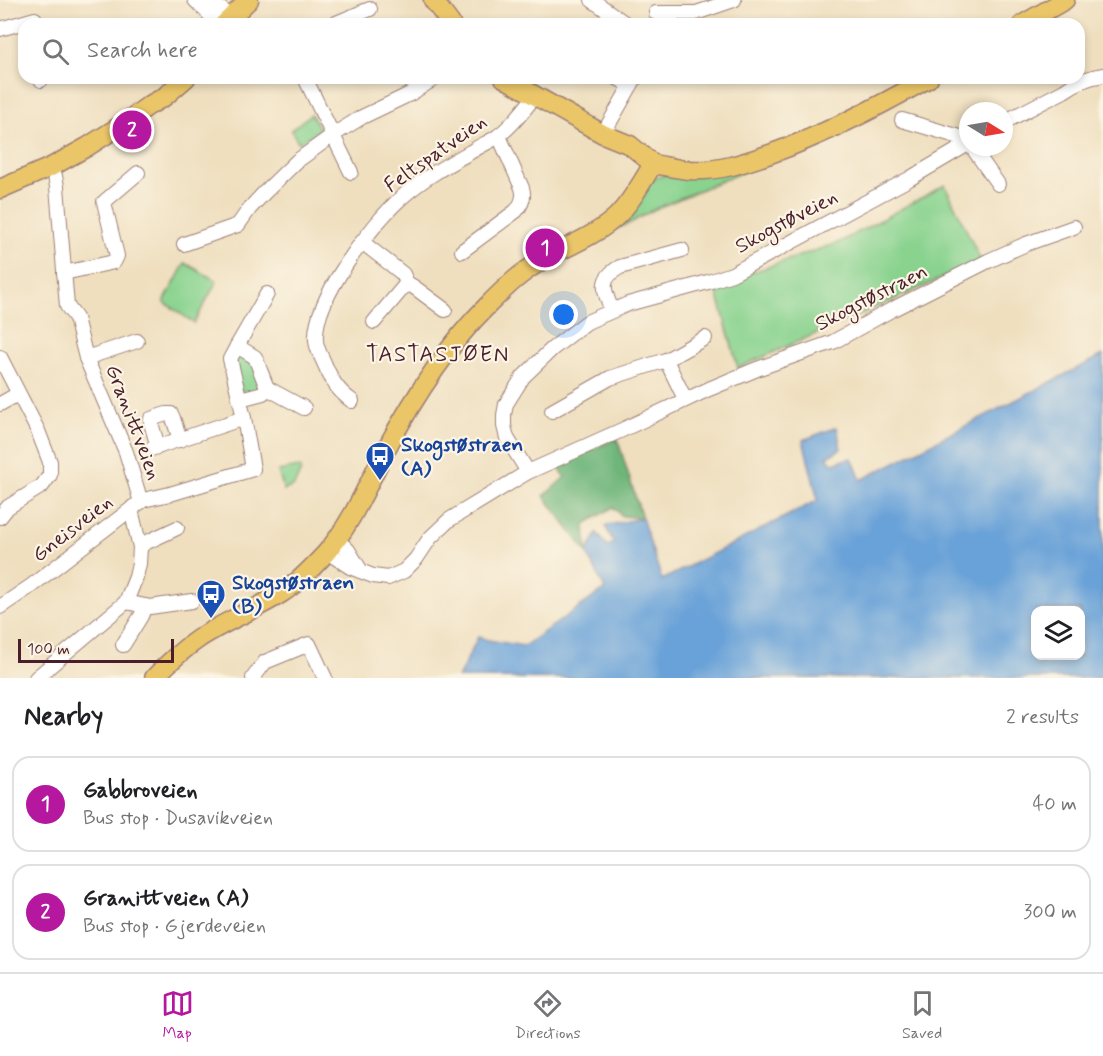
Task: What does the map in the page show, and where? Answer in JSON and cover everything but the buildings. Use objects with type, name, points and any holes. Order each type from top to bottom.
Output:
[{"type":"main road","points":[[233,18],[249,0]]},
{"type":"main road","points":[[236,18],[262,0]]},
{"type":"main road","points":[[433,0],[446,18]]},
{"type":"main road","points":[[1034,18],[1065,0]]},
{"type":"main road","points":[[148,106],[168,84]]},
{"type":"main road","points":[[0,189],[51,167],[106,135],[164,97],[179,84]]},
{"type":"main road","points":[[514,84],[653,164],[690,170],[723,168],[746,163],[799,144],[843,124],[918,84]]},
{"type":"main road","points":[[154,678],[167,664],[198,639],[285,591],[309,570],[332,546],[353,512],[410,405],[469,324],[526,270],[603,228],[616,217],[625,208],[653,164]]},
{"type":"street","points":[[195,0],[220,7],[227,18]]},
{"type":"street","points":[[592,0],[618,18]]},
{"type":"street","points":[[656,13],[696,13],[734,0]]},
{"type":"street","points":[[348,18],[370,9]]},
{"type":"street","points":[[0,29],[18,25]]},
{"type":"street","points":[[1085,79],[1103,75]]},
{"type":"street","points":[[308,84],[351,172]]},
{"type":"street","points":[[184,244],[238,225],[250,208],[297,161],[362,117],[426,84]]},
{"type":"street","points":[[603,134],[631,84]]},
{"type":"street","points":[[1013,118],[1054,97],[1073,84]]},
{"type":"street","name":"Feltspatveien","points":[[352,401],[342,394],[329,375],[317,346],[316,332],[321,311],[344,268],[376,223],[402,197],[436,172],[499,136],[535,96]]},
{"type":"street","points":[[902,120],[959,137]]},
{"type":"street","points":[[462,251],[516,211],[523,200],[522,188],[499,136]]},
{"type":"street","name":"Skogstøveien","points":[[528,472],[507,438],[504,416],[506,404],[523,377],[552,349],[586,322],[612,310],[732,274],[909,179],[959,148]]},
{"type":"street","points":[[978,156],[998,184]]},
{"type":"street","name":"Granittveien","points":[[51,167],[57,187],[67,306],[76,318],[86,358],[126,452],[137,505],[132,514],[140,547]]},
{"type":"street","points":[[64,273],[114,262],[117,256],[104,202],[138,172]]},
{"type":"street","name":"Skogstøstraen","points":[[332,546],[350,567],[373,576],[388,578],[404,571],[416,559],[430,538],[449,520],[528,472],[734,378],[833,342],[988,261],[1026,244],[1074,227]]},
{"type":"street","points":[[362,242],[403,274],[407,283],[445,310]]},
{"type":"street","points":[[612,310],[604,287],[605,281],[613,271],[682,250]]},
{"type":"street","points":[[374,322],[407,283]]},
{"type":"street","points":[[137,505],[253,469],[230,359],[267,294]]},
{"type":"street","points":[[552,411],[610,378],[666,360],[705,338]]},
{"type":"street","name":"Granittveien","points":[[86,358],[137,341]]},
{"type":"street","points":[[237,346],[255,357],[267,388],[304,408]]},
{"type":"street","points":[[0,357],[38,431],[50,462],[47,481],[8,507],[0,517]]},
{"type":"street","points":[[666,360],[685,399]]},
{"type":"street","points":[[240,399],[263,393],[267,388]]},
{"type":"street","points":[[0,404],[18,394]]},
{"type":"street","points":[[180,440],[171,414],[151,419],[153,448],[180,440],[244,418]]},
{"type":"street","name":"Gneisveien","points":[[0,607],[137,505]]},
{"type":"street","points":[[36,678],[126,603],[136,578],[140,547],[177,528]]},
{"type":"street","points":[[126,603],[150,607],[192,601]]},
{"type":"street","points":[[123,645],[145,606]]},
{"type":"street","points":[[253,678],[265,662],[309,644],[325,678]]},
{"type":"green space","points":[[311,114],[320,129],[299,143],[291,130]]},
{"type":"green space","points":[[763,163],[653,210],[628,224],[607,232],[658,177]]},
{"type":"green space","points":[[945,185],[981,261],[738,368],[715,285],[840,242]]},
{"type":"green space","points":[[185,263],[217,281],[194,323],[164,302]]},
{"type":"green space","points":[[243,353],[252,359],[264,384],[260,391],[242,396],[234,362],[238,355]]},
{"type":"green space","points":[[617,438],[642,518],[622,516],[613,507],[585,524],[587,553],[544,496],[565,477],[557,465]]},
{"type":"green space","points":[[300,467],[301,470],[294,486],[284,490],[278,471]]},
{"type":"water","points":[[1103,355],[1103,678],[458,678],[478,637],[524,646],[605,589],[587,553],[597,533],[607,546],[614,543],[605,526],[642,518],[662,580],[818,500],[803,440],[837,427],[841,449],[827,457],[832,463],[852,458],[861,480]]},
{"type":"place","name":"Granittveien (A)","points":[[132,130]]},
{"type":"place","name":"Gabbroveien","points":[[545,248]]},
{"type":"place","name":"Skogstøstraen (A)","points":[[380,482]]},
{"type":"place","name":"Skogstøstraen (B)","points":[[211,620]]},
{"type":"district","name":"TASTASJØEN","points":[[438,353]]}]
